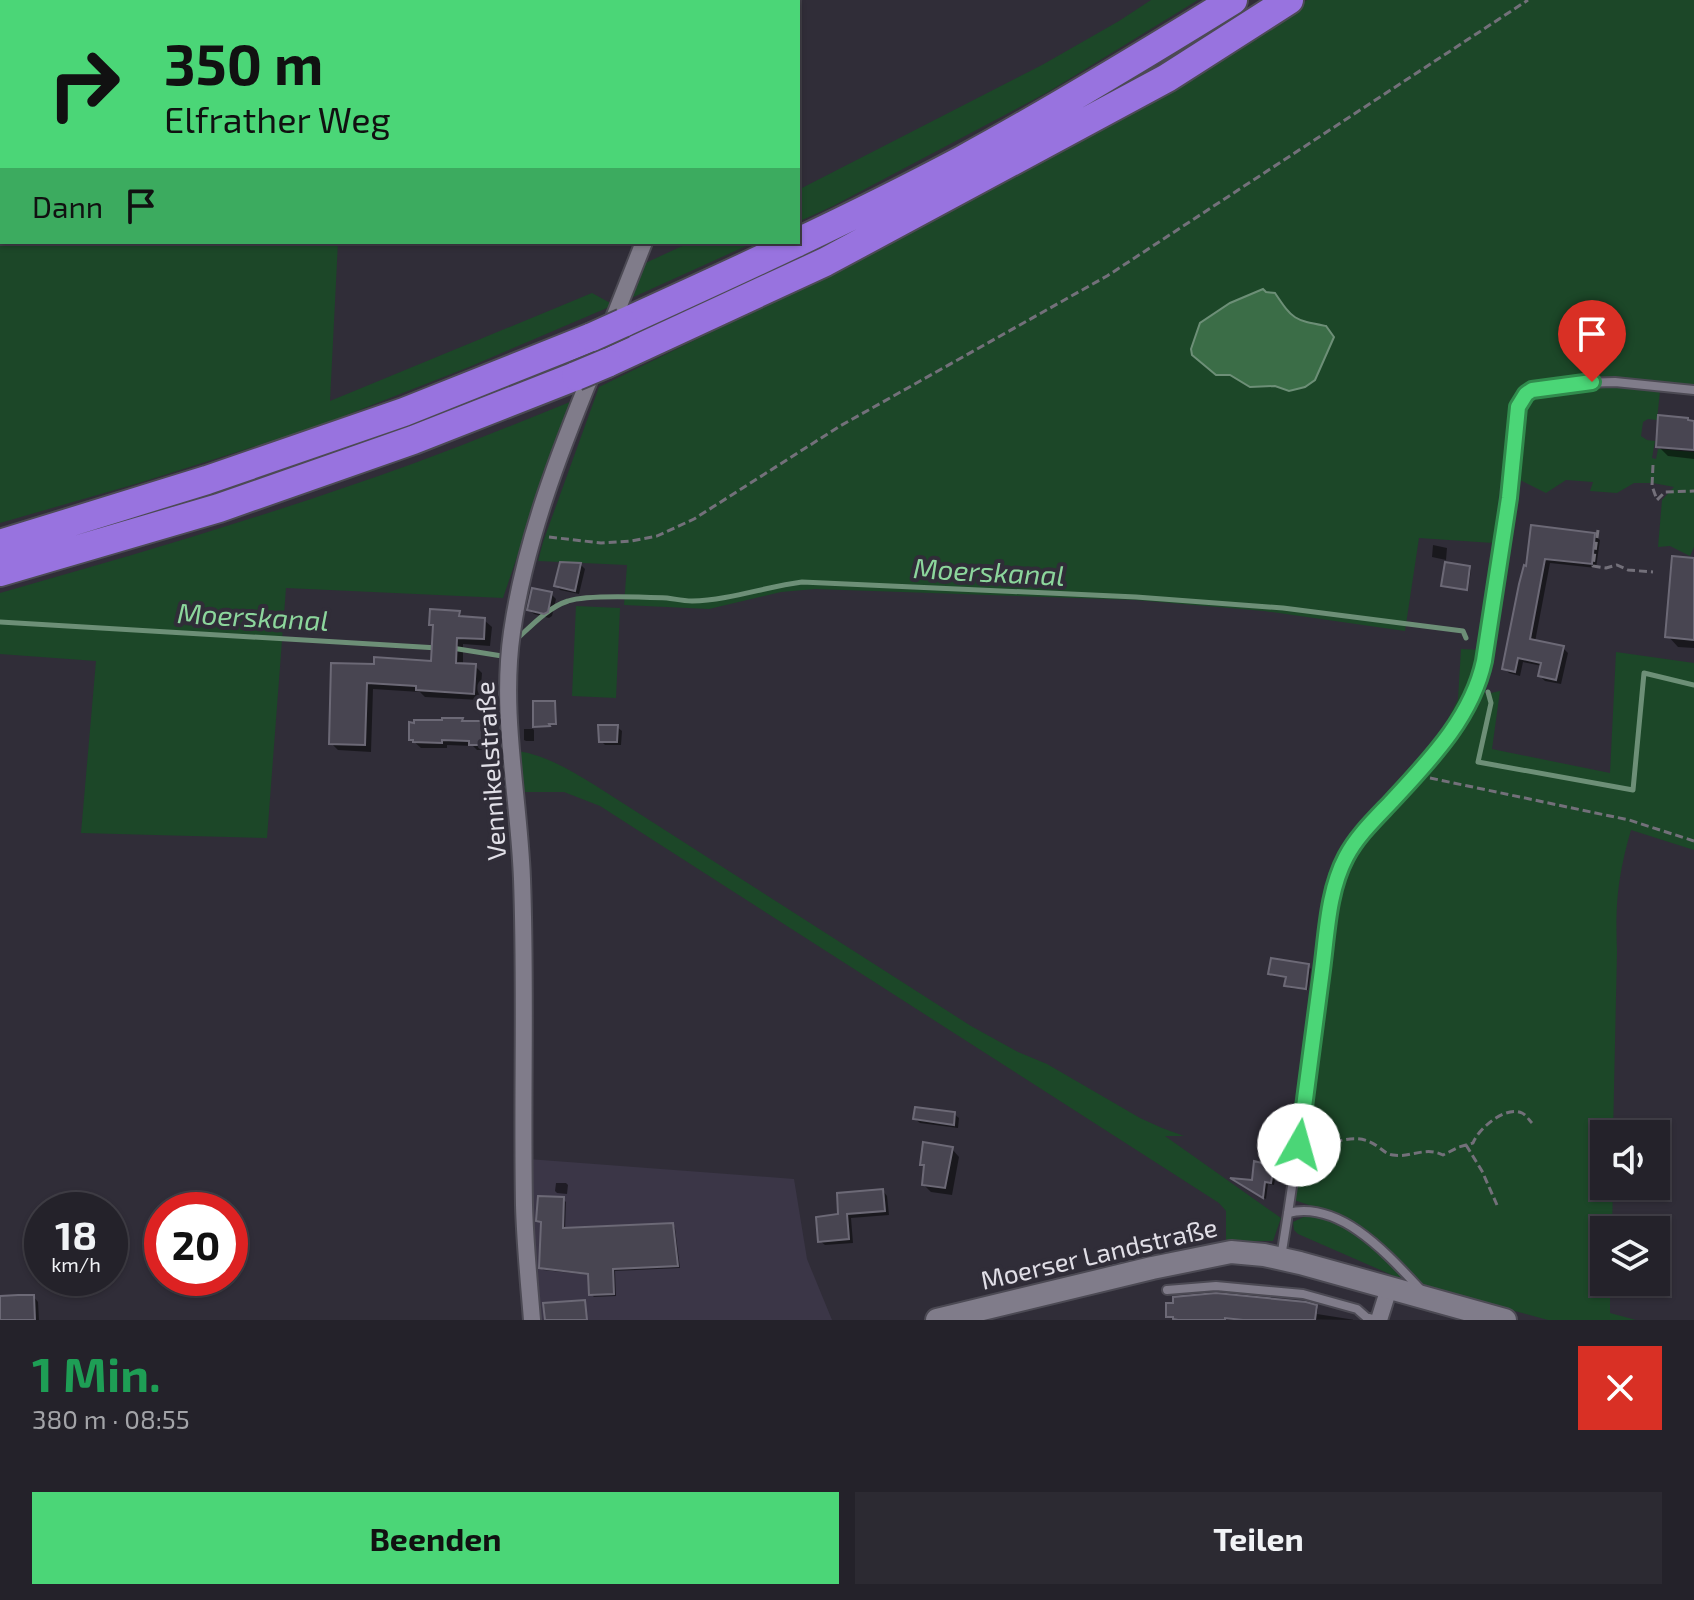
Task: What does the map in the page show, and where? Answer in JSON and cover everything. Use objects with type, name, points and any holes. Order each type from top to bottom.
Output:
[{"type":"highway","points":[[800,242],[962,160],[1138,59],[1233,0]]},
{"type":"highway","points":[[0,572],[219,508],[413,440],[607,363],[825,262],[1167,78],[1289,0]]},
{"type":"highway","points":[[0,544],[207,480],[390,417],[592,337],[795,244]]},
{"type":"main road","name":"Moerser Landstraße","points":[[937,1320],[1231,1252],[1280,1258],[1505,1320]]},
{"type":"street","name":"Vennikelstraße","points":[[532,1320],[524,1208],[522,878],[508,703],[511,635],[534,535],[554,468],[643,244]]},
{"type":"street","points":[[1378,1320],[1389,1288]]},
{"type":"lane","points":[[1280,1258],[1337,876],[1359,837],[1416,775],[1462,715],[1477,687],[1482,673],[1509,498],[1521,400],[1532,390],[1592,382],[1694,390]]},
{"type":"lane","points":[[1288,1213],[1310,1210],[1338,1219],[1387,1253],[1430,1299]]},
{"type":"lane","points":[[1167,1290],[1216,1286],[1303,1294],[1357,1309],[1366,1317],[1378,1320]]},
{"type":"path","points":[[534,535],[601,543],[631,541],[657,536],[694,519],[840,426],[1107,276],[1528,0]]},
{"type":"path","points":[[1653,465],[1652,486],[1657,500],[1665,492],[1694,491]]},
{"type":"path","points":[[1598,530],[1593,566],[1606,568],[1617,565],[1628,570],[1653,572]]},
{"type":"path","points":[[1416,775],[1629,820],[1694,841]]},
{"type":"path","points":[[1297,1157],[1330,1156],[1334,1142],[1353,1138],[1366,1140],[1389,1155],[1423,1151],[1443,1155],[1473,1143],[1485,1125],[1512,1112],[1522,1113],[1532,1123]]},
{"type":"path","points":[[1466,1145],[1497,1205]]},
{"type":"shaded area","points":[[1151,0],[1198,0],[1048,92],[800,221],[800,189],[1042,65]]},
{"type":"shaded area","points":[[1307,0],[1694,0],[1694,385],[1616,377],[1532,386],[1524,390],[1515,406],[1513,426],[1504,454],[1493,543],[1419,538],[1405,631],[1264,611],[1135,600],[815,589],[781,592],[709,609],[624,605],[627,565],[538,561],[599,387],[832,273],[1178,86]],"holes":[[[1262,289],[1266,293],[1275,293],[1295,317],[1326,326],[1334,337],[1315,380],[1289,391],[1275,386],[1250,387],[1230,375],[1230,303]]]},
{"type":"shaded area","points":[[0,244],[338,244],[330,401],[592,293],[614,305],[469,367],[316,427],[0,523]]},
{"type":"shaded area","points":[[687,244],[751,244],[627,300],[641,265]]},
{"type":"shaded area","points":[[1263,289],[1275,293],[1295,317],[1326,326],[1334,337],[1315,380],[1305,387],[1289,391],[1275,386],[1250,387],[1230,375],[1216,375],[1192,355],[1191,349],[1200,323],[1230,303]]},
{"type":"shaded area","points":[[1592,386],[1660,391],[1657,420],[1643,422],[1641,436],[1655,441],[1652,458],[1656,459],[1658,449],[1694,452],[1694,547],[1690,556],[1670,546],[1658,547],[1662,500],[1674,487],[1634,483],[1617,493],[1590,491],[1593,482],[1566,480],[1546,493],[1518,479],[1521,409],[1528,397],[1540,392]]},
{"type":"shaded area","points":[[570,402],[503,598],[286,588],[267,838],[81,833],[96,661],[0,654],[0,593],[310,499],[432,457]]},
{"type":"shaded area","points":[[576,606],[620,608],[616,698],[572,696]]},
{"type":"shaded area","points":[[1461,649],[1483,650],[1479,673],[1460,713],[1427,757],[1349,844],[1320,945],[1327,893],[1338,859],[1359,827],[1445,725],[1458,699]]},
{"type":"shaded area","points":[[1616,652],[1694,663],[1694,850],[1631,830],[1618,890],[1613,1120],[1590,1120],[1590,1200],[1613,1200],[1612,1216],[1590,1216],[1590,1296],[1610,1296],[1610,1313],[1636,1320],[1548,1320],[1429,1288],[1366,1233],[1294,1200],[1332,915],[1341,877],[1354,848],[1446,743],[1480,690],[1486,694],[1500,691],[1492,749],[1610,773]]},
{"type":"shaded area","points":[[518,751],[548,760],[593,784],[971,1026],[1047,1064],[1140,1118],[1184,1136],[1165,1136],[1281,1218],[1273,1241],[1226,1241],[1226,1211],[1219,1203],[600,806],[564,792],[519,792]]},
{"type":"shaded area","points":[[528,1159],[794,1179],[807,1259],[832,1320],[537,1320]]},
{"type":"shaded area","points":[[1308,1215],[1334,1221],[1347,1228],[1384,1256],[1403,1277],[1401,1279],[1298,1234],[1293,1222]]},
{"type":"building","points":[[1658,415],[1694,421],[1694,450],[1656,447]]},
{"type":"building","points":[[1531,525],[1595,533],[1592,564],[1545,559],[1530,639],[1564,646],[1556,680],[1538,676],[1541,663],[1518,658],[1515,672],[1502,669],[1519,584],[1526,566]]},
{"type":"building","points":[[1672,556],[1694,558],[1694,640],[1665,637]]},
{"type":"building","points":[[560,562],[581,563],[575,591],[554,586]]},
{"type":"building","points":[[1445,562],[1470,566],[1467,590],[1441,586]]},
{"type":"building","points":[[532,588],[552,592],[548,612],[527,610]]},
{"type":"building","points":[[430,609],[460,611],[459,616],[485,618],[484,639],[457,638],[456,663],[476,664],[474,694],[367,683],[365,745],[329,744],[331,663],[374,664],[374,657],[431,661],[433,625],[429,625]]},
{"type":"building","points":[[533,701],[555,701],[556,724],[533,727]]},
{"type":"building","points":[[442,718],[485,721],[485,745],[469,745],[469,741],[442,740],[442,743],[409,740],[409,722]]},
{"type":"building","points":[[598,725],[618,725],[617,742],[599,742]]},
{"type":"building","points":[[1271,958],[1309,964],[1306,989],[1284,986],[1286,977],[1268,974]]},
{"type":"building","points":[[915,1107],[955,1112],[954,1125],[913,1119]]},
{"type":"building","points":[[923,1142],[953,1147],[945,1188],[922,1185],[924,1165],[920,1165]]},
{"type":"building","points":[[1264,1149],[1280,1152],[1271,1183],[1265,1182],[1263,1198],[1230,1178],[1252,1180],[1254,1161],[1262,1163]]},
{"type":"building","points":[[883,1189],[885,1211],[847,1214],[849,1239],[818,1242],[816,1217],[838,1214],[837,1193]]},
{"type":"building","points":[[538,1196],[564,1197],[563,1228],[673,1223],[678,1266],[613,1269],[614,1294],[589,1295],[588,1274],[539,1268],[541,1222],[536,1221]]},
{"type":"building","points":[[1216,1293],[1317,1305],[1315,1320],[1178,1320],[1166,1317],[1166,1303],[1173,1303],[1173,1297]]},
{"type":"building","points":[[0,1296],[34,1296],[35,1320],[0,1320]]},
{"type":"building","points":[[585,1300],[587,1320],[545,1320],[543,1303]]},
{"type":"waterway","name":"Moerskanal","points":[[518,638],[554,607],[577,599],[616,596],[706,600],[802,582],[1136,597],[1283,608],[1463,631],[1466,638]]},
{"type":"waterway","name":"Moerskanal","points":[[0,622],[438,648]]},
{"type":"waterway","name":"Moerskanal","points":[[452,648],[502,656]]},
{"type":"waterway","name":"Moerskanal","points":[[1488,692],[1491,703],[1478,762],[1633,790],[1644,673],[1694,685]]},
{"type":"route","points":[[1299,1145],[1329,915],[1337,876],[1352,846],[1431,758],[1462,715],[1477,687],[1482,673],[1509,498],[1521,400],[1532,390],[1592,382]]}]
